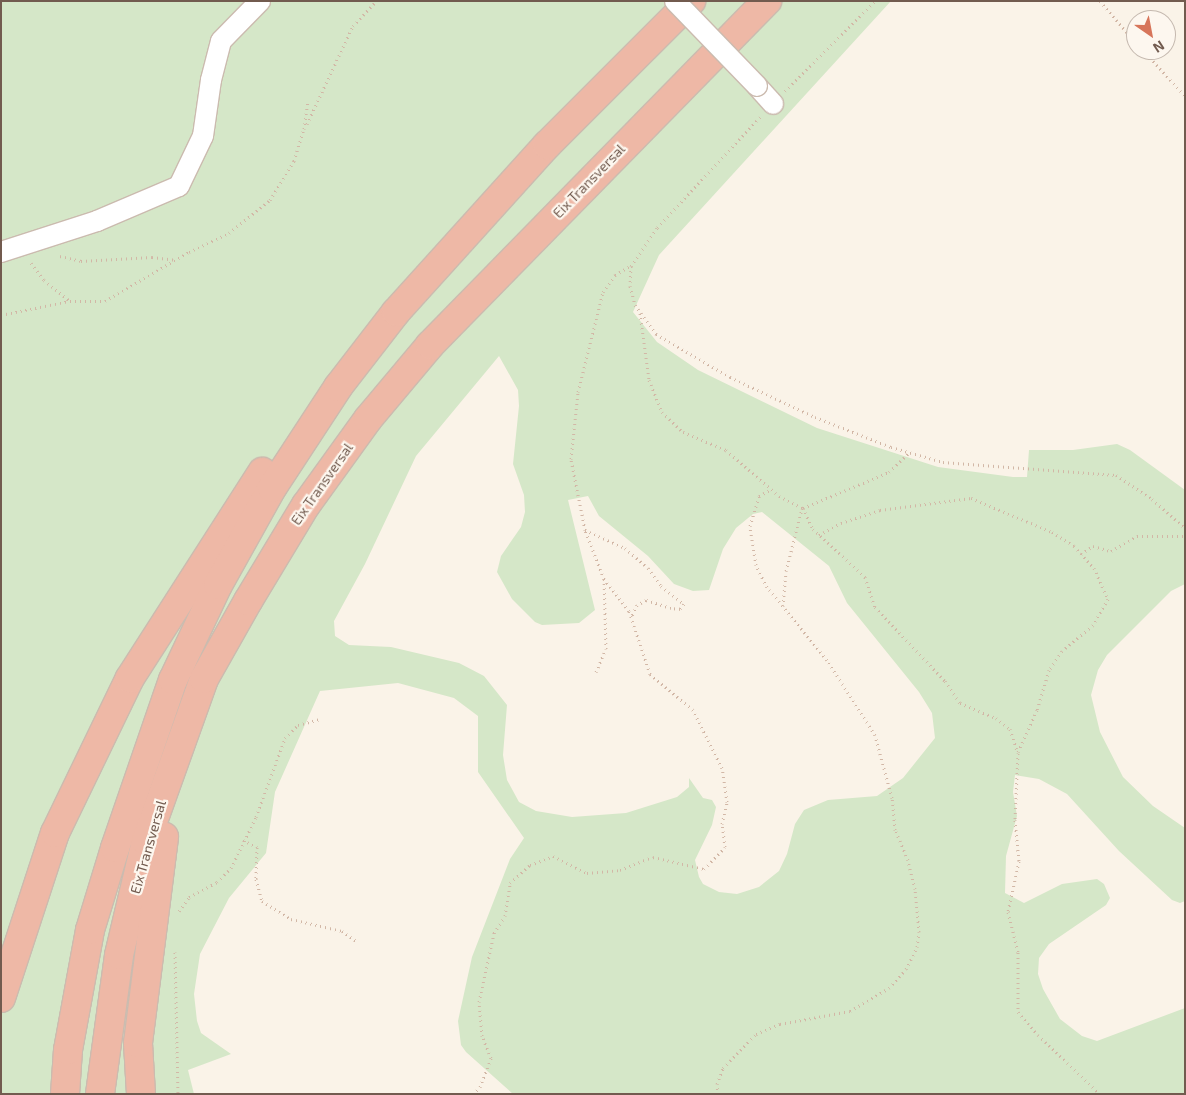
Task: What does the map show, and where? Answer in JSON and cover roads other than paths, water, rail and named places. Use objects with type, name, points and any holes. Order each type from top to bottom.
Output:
[{"type":"highway","name":"Eix Transversal","points":[[64,1094],[68,1050],[90,930],[173,680],[227,569],[272,488],[338,387],[396,312],[548,145],[691,1]]},
{"type":"highway","name":"Eix Transversal","points":[[100,1094],[119,955],[146,841],[204,679],[306,505],[368,419],[430,344],[767,1]]},
{"type":"highway","points":[[1,998],[54,833],[130,678],[272,455],[338,387]]},
{"type":"highway","points":[[141,1094],[138,1044],[167,814],[204,679]]},
{"type":"street","points":[[14,254],[179,186],[203,136],[211,80],[221,41],[260,1]]},
{"type":"street","points":[[676,1],[772,104]]}]
